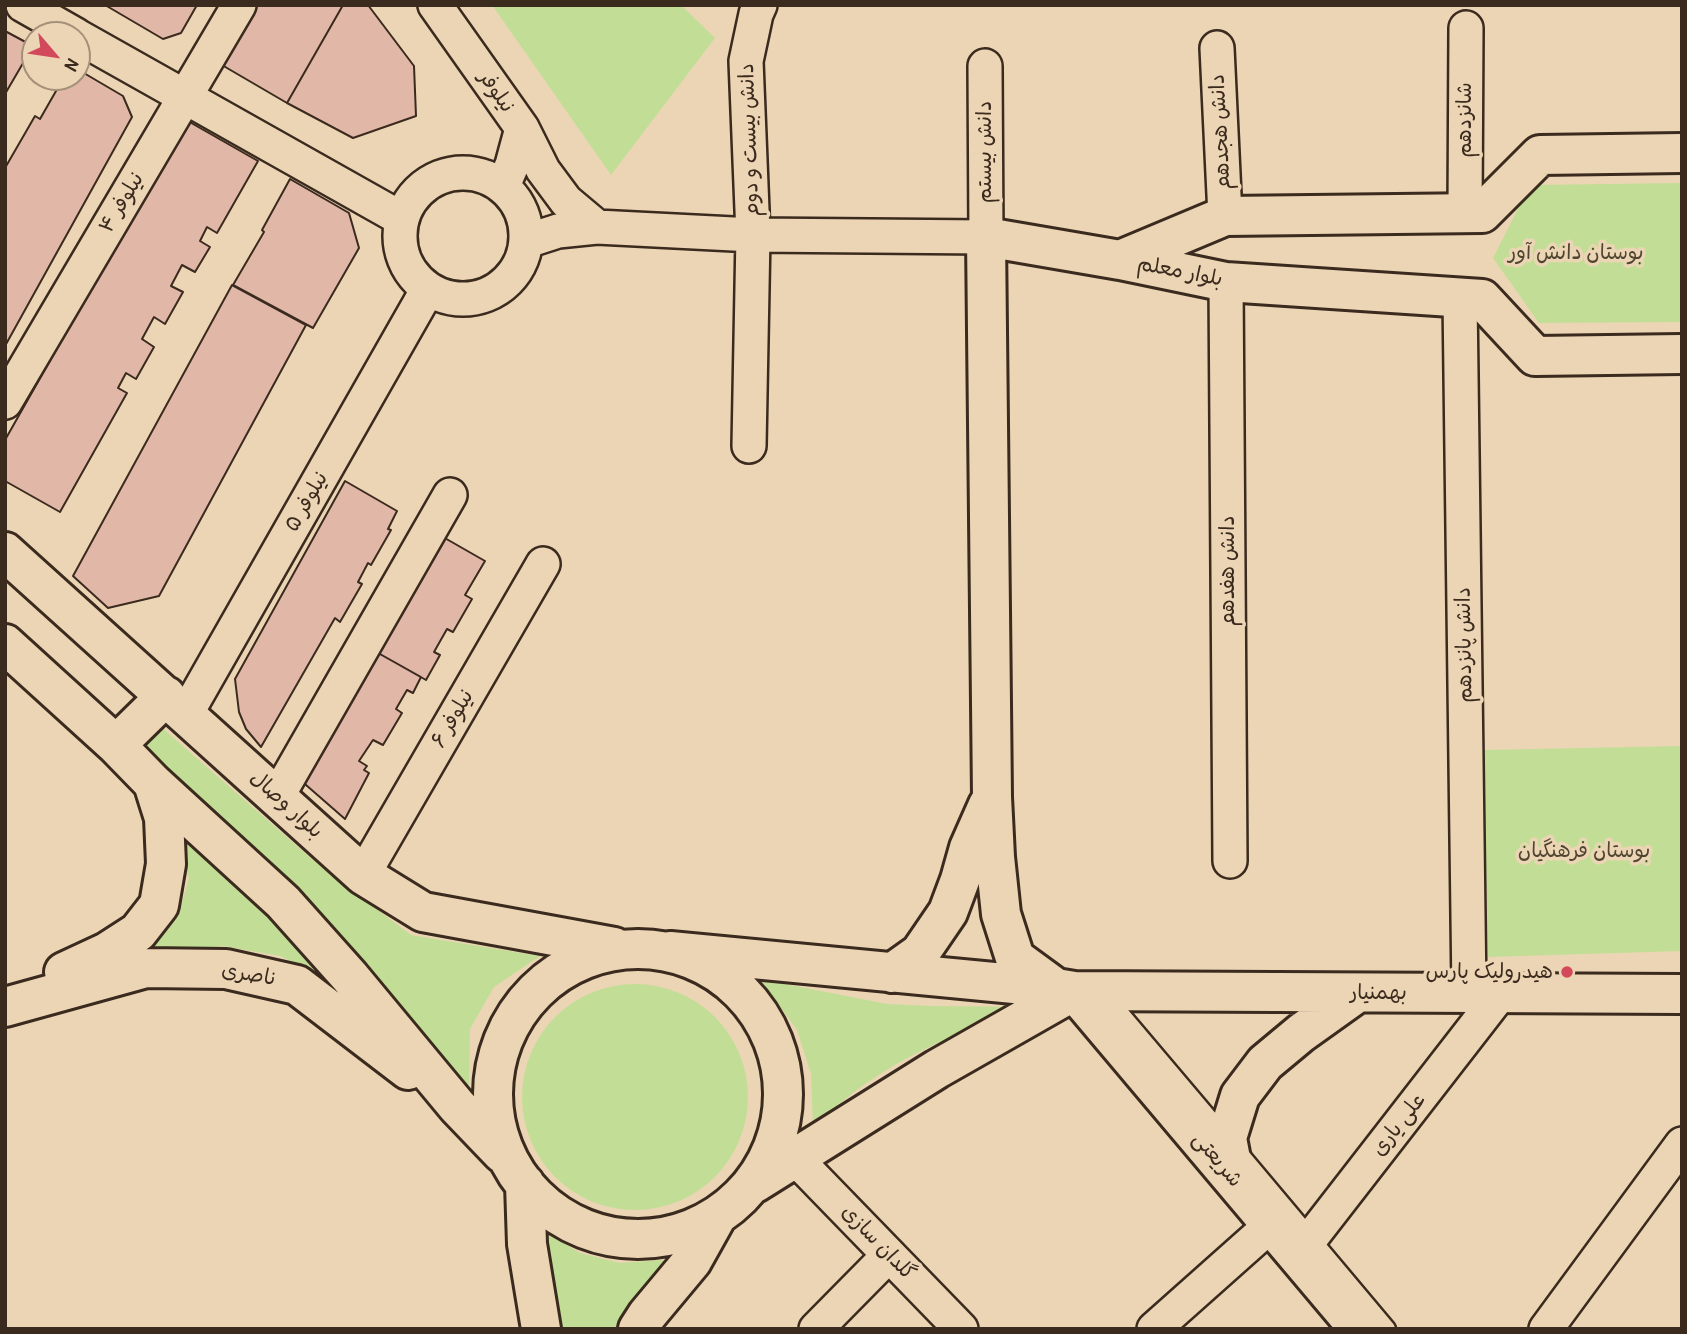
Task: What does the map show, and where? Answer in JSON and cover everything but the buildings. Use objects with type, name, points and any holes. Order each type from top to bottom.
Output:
[{"type":"main road","name":"بلوار معلم","points":[[1121,260],[1225,216],[1482,213],[1540,155],[1682,153]]},
{"type":"main road","points":[[986,237],[1121,260]]},
{"type":"main road","name":"شریعتی","points":[[986,237],[992,797],[1001,915],[1015,958],[1078,991],[1272,1224],[1304,1247],[1359,1329]]},
{"type":"main road","name":"بلوار معلم","points":[[1121,260],[1226,282],[1482,299],[1535,356],[1682,354]]},
{"type":"main road","name":"بلوار وصال","points":[[5,552],[363,875],[423,912],[623,948]]},
{"type":"main road","points":[[5,644],[283,902],[516,1171],[535,1198],[575,1226],[622,1240],[671,1237],[716,1218],[753,1185],[795,1158],[937,1069],[1078,991]]},
{"type":"main road","points":[[116,745],[176,705]]},
{"type":"main road","points":[[5,1006],[64,972],[107,952],[138,932],[159,905],[166,864],[164,818],[153,783]]},
{"type":"main road","points":[[892,974],[920,953],[948,912],[969,848],[992,797]]},
{"type":"main road","points":[[541,1329],[516,1171],[493,1113],[494,1066],[511,1023],[540,986],[579,960],[623,948]]},
{"type":"main road","name":"بهمنیار","points":[[623,948],[647,948],[1078,991],[1682,994]]},
{"type":"main road","points":[[670,951],[716,969],[752,1002],[776,1045],[784,1093],[776,1142],[753,1185]]},
{"type":"main road","name":"ناصری","points":[[5,1006],[146,968],[226,969],[297,985],[457,1105]]},
{"type":"main road","points":[[1235,1180],[1227,1138],[1240,1096],[1265,1063],[1357,993]]},
{"type":"main road","points":[[638,1329],[692,1261],[716,1218]]},
{"type":"street","points":[[23,5],[51,21]]},
{"type":"street","name":"نیلوفر ۴","points":[[5,402],[239,5]]},
{"type":"street","name":"نيلوفر","points":[[435,5],[522,128],[503,186]]},
{"type":"street","name":"دانش بیست و دوم","points":[[749,446],[753,235],[746,61],[760,5]]},
{"type":"street","name":"شانزدهم","points":[[1465,213],[1466,28]]},
{"type":"street","points":[[91,44],[402,219]]},
{"type":"street","name":"دانش هجدهم","points":[[1217,48],[1225,216]]},
{"type":"street","name":"دانش بیستم","points":[[985,66],[986,237]]},
{"type":"street","points":[[522,128],[543,170],[566,201],[597,227]]},
{"type":"street","points":[[465,172],[485,176],[503,186],[517,202],[525,220],[527,241],[521,262],[509,281],[491,293],[470,299],[448,298],[428,289],[416,279],[407,266],[399,235],[402,219],[411,200],[425,185],[444,176],[465,172]]},
{"type":"street","points":[[527,241],[558,231],[597,227],[753,235],[986,237]]},
{"type":"street","name":"دانش هفدهم","points":[[1226,282],[1230,861]]},
{"type":"street","name":"نیلوفر ۵","points":[[176,705],[428,289]]},
{"type":"street","name":"دانش پانزدهم","points":[[1460,298],[1485,993]]},
{"type":"street","points":[[277,797],[450,495]]},
{"type":"street","name":"نیلوفر ۶","points":[[363,875],[543,564]]},
{"type":"street","name":"علی یاری","points":[[1304,1247],[1485,993]]},
{"type":"street","points":[[1546,1329],[1682,1144]]},
{"type":"street","name":"گلدان سازی","points":[[795,1158],[961,1329]]},
{"type":"street","points":[[1154,1329],[1272,1224]]},
{"type":"street","points":[[816,1329],[890,1255]]},
{"type":"lane","points":[[1078,991],[1227,1138],[1304,1247],[1387,1329]]},
{"type":"green space","points":[[492,5],[681,5],[715,38],[611,175]]},
{"type":"green space","name":"بوستان دانش آور","points":[[1682,183],[1682,322],[1539,323],[1493,258],[1530,185]]},
{"type":"green space","points":[[160,726],[321,867],[411,935],[540,956],[494,987],[470,1029],[469,1097],[142,745]]},
{"type":"green space","name":"بوستان فرهنگیان","points":[[1682,746],[1682,951],[1488,957],[1483,750]]},
{"type":"green space","points":[[173,824],[257,898],[343,987],[280,956],[223,946],[123,959],[159,938],[178,917],[189,878]]},
{"type":"green space","points":[[760,979],[887,1004],[1035,1007],[916,1053],[866,1084],[813,1126],[811,1074],[797,1030]]},
{"type":"green space","points":[[635,984],[657,986],[688,997],[715,1017],[735,1044],[746,1075],[746,1119],[735,1150],[715,1177],[688,1197],[657,1208],[635,1210],[613,1208],[582,1197],[555,1177],[535,1150],[524,1119],[522,1097],[524,1075],[535,1044],[555,1017],[582,997],[613,986]]},
{"type":"green space","points":[[541,1228],[580,1253],[620,1263],[674,1259],[622,1329],[560,1329]]},
{"type":"place","name":"هیدرولیک پارس","points":[[1567,972]]}]
